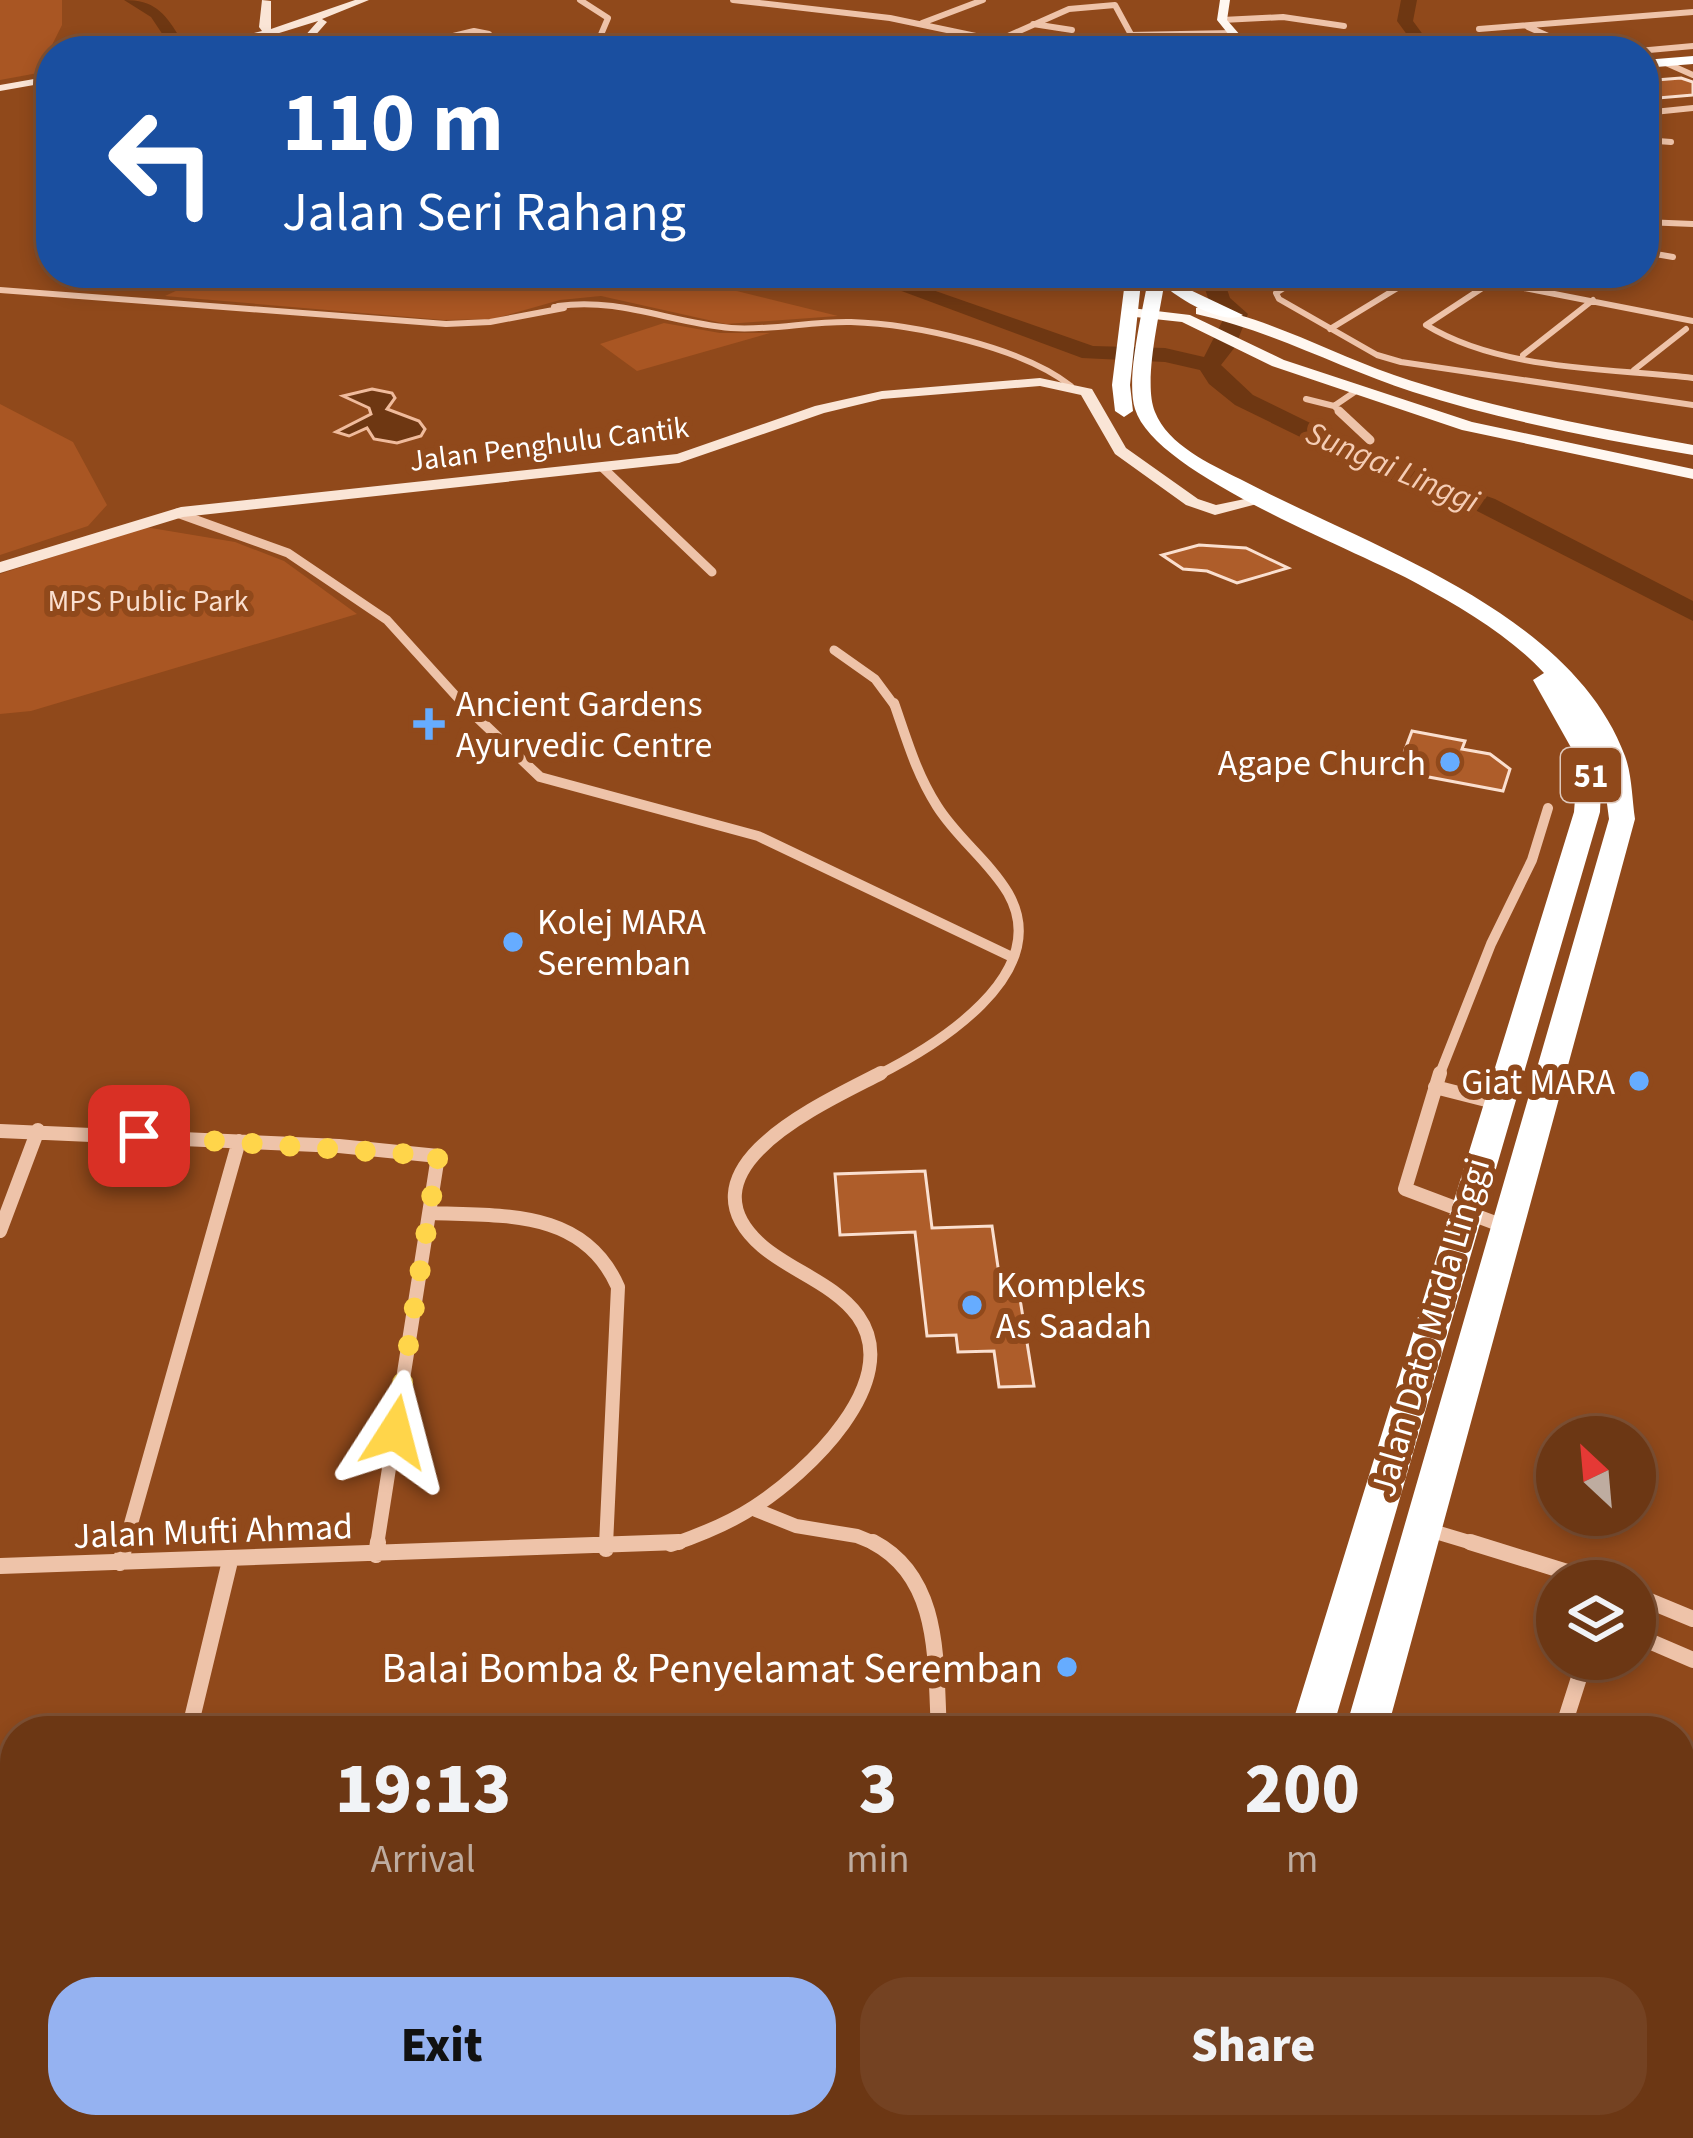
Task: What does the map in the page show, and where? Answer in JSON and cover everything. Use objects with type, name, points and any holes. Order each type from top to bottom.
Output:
[{"type":"highway","points":[[1659,63],[1691,67]]},
{"type":"highway","points":[[1659,64],[1691,67]]},
{"type":"highway","name":"Jalan Dato Muda Linggi","points":[[1133,288],[1121,398],[1132,425],[1182,470],[1426,583],[1547,659],[1589,707],[1618,763],[1622,819],[1370,1716]]},
{"type":"highway","name":"Jalan Dato Muda Linggi","points":[[1156,288],[1141,399],[1152,425],[1254,502],[1453,614],[1525,662],[1564,707],[1590,760],[1587,812],[1315,1716]]},
{"type":"highway","points":[[1175,288],[1234,316]]},
{"type":"main road","points":[[1225,0],[1222,20],[1235,36]]},
{"type":"main road","points":[[1131,309],[1234,316],[1385,377],[1522,417],[1693,451]]},
{"type":"main road","points":[[1153,310],[1185,318],[1256,354],[1356,391],[1549,447],[1693,474]]},
{"type":"main road","points":[[1297,370],[1287,357],[1302,352],[1329,355]]},
{"type":"street","points":[[263,0],[247,33],[271,35],[365,0]]},
{"type":"street","points":[[263,0],[278,19],[318,21]]},
{"type":"street","points":[[263,0],[262,22],[271,35]]},
{"type":"street","points":[[580,0],[608,18],[600,36]]},
{"type":"street","points":[[733,0],[921,23],[981,36]]},
{"type":"street","points":[[766,0],[774,6]]},
{"type":"street","points":[[921,23],[983,0]]},
{"type":"street","points":[[1007,36],[1073,3],[1115,4],[1130,35],[1232,33]]},
{"type":"street","points":[[1479,29],[1693,12]]},
{"type":"street","points":[[1222,20],[1285,17],[1344,26]]},
{"type":"street","points":[[309,36],[318,21]]},
{"type":"street","points":[[1032,24],[1072,29]]},
{"type":"street","points":[[1527,26],[1549,36]]},
{"type":"street","points":[[453,36],[474,31],[489,34],[483,36]]},
{"type":"street","points":[[1659,49],[1693,46]]},
{"type":"street","points":[[0,90],[36,84]]},
{"type":"street","points":[[1659,111],[1693,108]]},
{"type":"street","points":[[1659,141],[1671,142]]},
{"type":"street","points":[[1659,223],[1693,224]]},
{"type":"street","points":[[1659,254],[1673,256]]},
{"type":"street","points":[[1284,288],[1276,293],[1330,329],[1377,355],[1401,362],[1693,405]]},
{"type":"street","points":[[1330,329],[1397,288]]},
{"type":"street","points":[[1482,288],[1426,325],[1460,343],[1693,378]]},
{"type":"street","points":[[1538,288],[1689,325]]},
{"type":"street","points":[[0,293],[446,324],[605,301],[733,328],[882,325],[1012,356],[1051,371],[1087,392],[1109,438],[1148,472],[1198,505],[1215,510],[1254,502]]},
{"type":"street","points":[[1523,355],[1593,300]]},
{"type":"street","points":[[1634,370],[1689,325]]},
{"type":"street","name":"Jalan Penghulu Cantik","points":[[0,568],[177,513],[603,468],[706,451],[820,409],[882,395],[1040,382],[1071,386]]},
{"type":"street","points":[[1334,406],[1356,391]]},
{"type":"street","points":[[1306,400],[1334,406],[1370,440]]},
{"type":"street","points":[[603,468],[712,572]]},
{"type":"street","points":[[177,513],[288,554],[387,620],[487,731],[540,777],[758,836],[1012,957],[1018,935],[1013,903],[943,816],[904,739],[894,703],[873,676],[834,650]]},
{"type":"street","points":[[1507,1227],[1406,1189],[1435,1087],[1490,947],[1544,837],[1548,808]]},
{"type":"street","name":"Jalan Mufti Ahmad","points":[[0,1566],[669,1546],[714,1532],[756,1510],[854,1413],[868,1389],[874,1365],[865,1330],[844,1297],[754,1243],[735,1216],[734,1189],[746,1160],[778,1131],[964,1028],[999,991],[1012,957]]},
{"type":"street","points":[[1435,1087],[1500,1104]]},
{"type":"street","points":[[0,1231],[38,1130]]},
{"type":"street","points":[[0,1131],[239,1141],[438,1156],[376,1555]]},
{"type":"street","points":[[120,1563],[239,1141]]},
{"type":"street","points":[[431,1213],[551,1224],[575,1231],[614,1271],[618,1287],[606,1549]]},
{"type":"street","points":[[756,1510],[802,1528],[859,1536],[895,1551],[914,1571],[926,1600],[938,1716]]},
{"type":"street","points":[[1423,1528],[1536,1563]]},
{"type":"street","points":[[193,1716],[230,1561]]},
{"type":"street","points":[[1656,1604],[1693,1619]]},
{"type":"street","points":[[1656,1644],[1693,1660]]},
{"type":"street","points":[[1567,1716],[1578,1680]]},
{"type":"green space","points":[[0,0],[62,0],[62,25],[56,36],[36,36],[36,73],[0,80]]},
{"type":"green space","points":[[182,288],[725,288],[838,316],[726,324],[601,296],[560,300],[493,319],[444,320],[165,296]]},
{"type":"green space","points":[[664,323],[720,333],[770,333],[637,371],[600,344]]},
{"type":"green space","points":[[0,404],[73,442],[107,505],[88,526],[0,555]]},
{"type":"green space","name":"MPS Public Park","points":[[145,527],[235,542],[284,561],[357,614],[31,711],[0,714],[0,574]]},
{"type":"shaded area","points":[[372,389],[392,393],[395,398],[387,409],[419,421],[425,429],[421,436],[397,443],[374,439],[367,428],[349,436],[336,432],[371,414],[369,408],[343,396]]},
{"type":"building","points":[[1659,80],[1693,82],[1693,95],[1659,98]]},
{"type":"building","points":[[1199,545],[1246,548],[1288,568],[1237,583],[1207,571],[1183,569],[1162,555]]},
{"type":"building","name":"Agape Church","points":[[1412,731],[1465,741],[1462,749],[1490,754],[1510,769],[1503,791],[1397,771]]},
{"type":"building","name":"Kompleks As Saadah","points":[[925,1171],[932,1228],[992,1226],[999,1274],[1016,1274],[1034,1386],[999,1387],[994,1351],[958,1352],[956,1335],[927,1336],[915,1232],[840,1235],[835,1174]]},
{"type":"waterway","points":[[132,0],[157,14],[171,36]]},
{"type":"waterway","points":[[1409,0],[1405,21],[1416,36]]},
{"type":"waterway","points":[[906,288],[1090,353],[1165,355],[1209,365]]},
{"type":"waterway","name":"Sungai Linggi","points":[[1209,365],[1224,347],[1237,314],[1220,301],[1216,288]]},
{"type":"waterway","name":"Sungai Linggi","points":[[1209,365],[1217,379],[1244,400],[1385,469],[1486,505],[1693,612]]},
{"type":"place","name":"Ancient Gardens Ayurvedic Centre","points":[[429,724]]},
{"type":"place","name":"Agape Church","points":[[1450,762]]},
{"type":"place","name":"Kolej MARA Seremban","points":[[513,942]]},
{"type":"place","name":"Giat MARA","points":[[1639,1081]]},
{"type":"place","name":"Kompleks As Saadah","points":[[972,1305]]},
{"type":"place","name":"Balai Bomba & Penyelamat Seremban","points":[[1067,1667]]},
{"type":"route","points":[[139,1136],[438,1156],[395,1432]]}]
